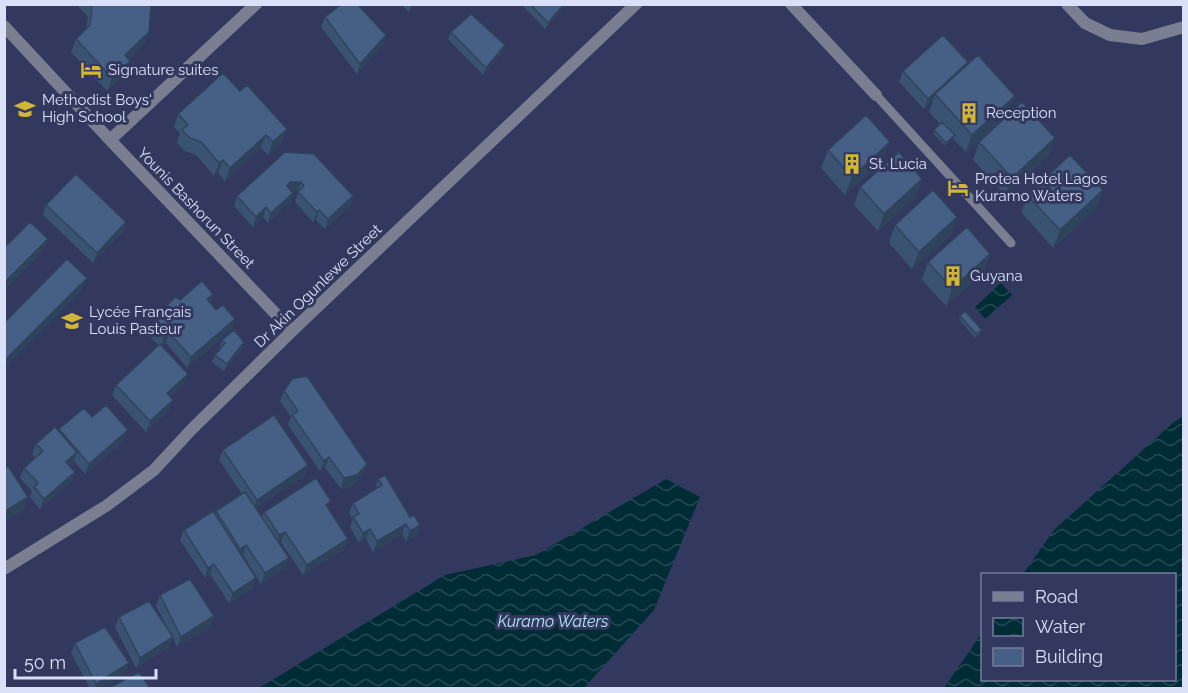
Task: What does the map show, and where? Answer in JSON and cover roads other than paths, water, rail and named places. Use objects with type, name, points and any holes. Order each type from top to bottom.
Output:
[{"type":"street","points":[[110,140],[256,4]]},
{"type":"street","name":"Dr Akin Ogunlewe Street","points":[[4,569],[106,506],[154,470],[191,430],[292,331],[636,4]]},
{"type":"street","points":[[791,4],[876,95]]},
{"type":"street","points":[[1067,4],[1085,23],[1110,36],[1142,39],[1184,27]]},
{"type":"street","name":"Younis Bashorun Street","points":[[4,26],[292,331]]},
{"type":"lane","points":[[876,95],[1011,243]]},
{"type":"water","points":[[1001,283],[1012,295],[985,319],[975,307]]},
{"type":"water","points":[[1183,417],[1183,688],[944,688],[981,634],[981,681],[1176,681],[1176,573],[1024,573],[1054,530],[1174,422]]},
{"type":"water","name":"Kuramo Waters","points":[[666,479],[700,497],[654,610],[584,688],[259,688],[445,575],[536,555]]},
{"type":"place","name":"Signature suites","points":[[91,70]]},
{"type":"place","name":"Methodist Boys' High School","points":[[25,109]]},
{"type":"place","name":"Reception","points":[[969,113]]},
{"type":"place","name":"St. Lucia","points":[[852,164]]},
{"type":"place","name":"Protea Hotel Lagos Kuramo Waters","points":[[958,188]]},
{"type":"place","name":"Guyana","points":[[953,276]]},
{"type":"place","name":"Lycée Français Louis Pasteur","points":[[72,321]]}]
